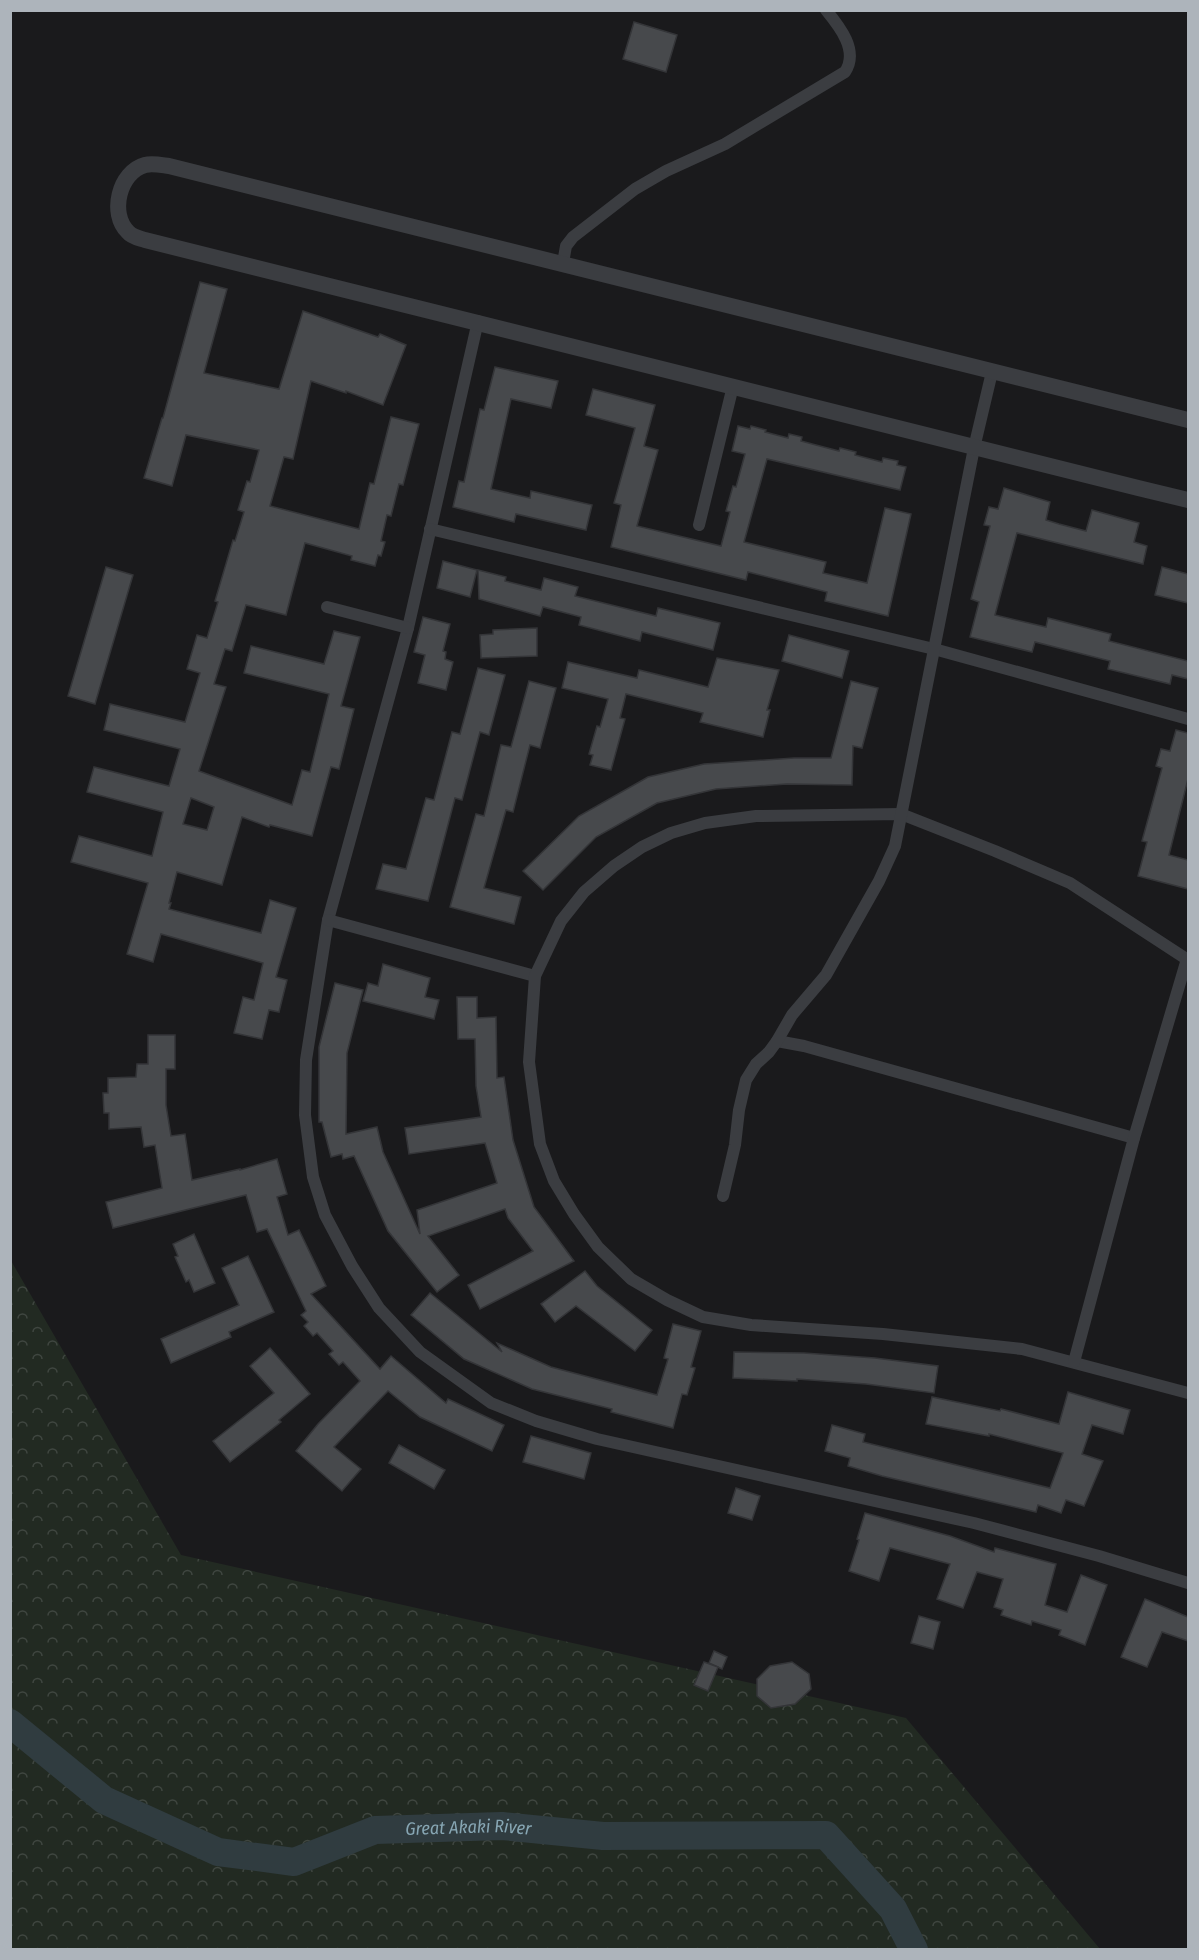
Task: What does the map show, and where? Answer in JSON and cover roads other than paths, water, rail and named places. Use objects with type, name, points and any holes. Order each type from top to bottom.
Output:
[{"type":"street","points":[[563,263],[567,246],[573,237],[635,189],[666,171],[725,144],[845,72],[850,65],[849,45],[826,10]]},
{"type":"street","points":[[1188,420],[169,166],[147,164],[136,169],[126,178],[117,208],[123,227],[130,235],[145,240],[478,321],[974,448],[1188,500]]},
{"type":"street","points":[[478,321],[408,628],[328,920],[306,1060],[305,1115],[313,1177],[325,1215],[352,1266],[379,1308],[420,1352],[491,1403],[536,1421],[597,1439],[974,1523],[1188,1582]]},
{"type":"street","points":[[723,1196],[747,1080],[756,1064],[777,1041],[792,1015],[826,975],[879,881],[895,846],[974,448],[992,372]]},
{"type":"street","points":[[699,525],[733,386]]},
{"type":"street","points":[[430,529],[934,649],[1188,719]]},
{"type":"street","points":[[327,607],[408,628]]},
{"type":"street","points":[[1074,1362],[1134,1138],[1188,959],[1070,883],[901,814],[756,816],[705,823],[671,833],[642,847],[584,892],[561,921],[535,976],[529,1062],[540,1144],[554,1181],[598,1247],[631,1279],[703,1317],[751,1325],[883,1334],[1022,1350],[1188,1393]]},
{"type":"street","points":[[328,920],[535,976]]},
{"type":"street","points":[[777,1041],[804,1046],[1134,1138]]},
{"type":"waterway","name":"Great Akaki River","points":[[10,1723],[104,1800],[218,1852],[294,1862],[375,1830],[502,1826],[603,1836],[826,1835],[893,1909],[914,1950]]}]
